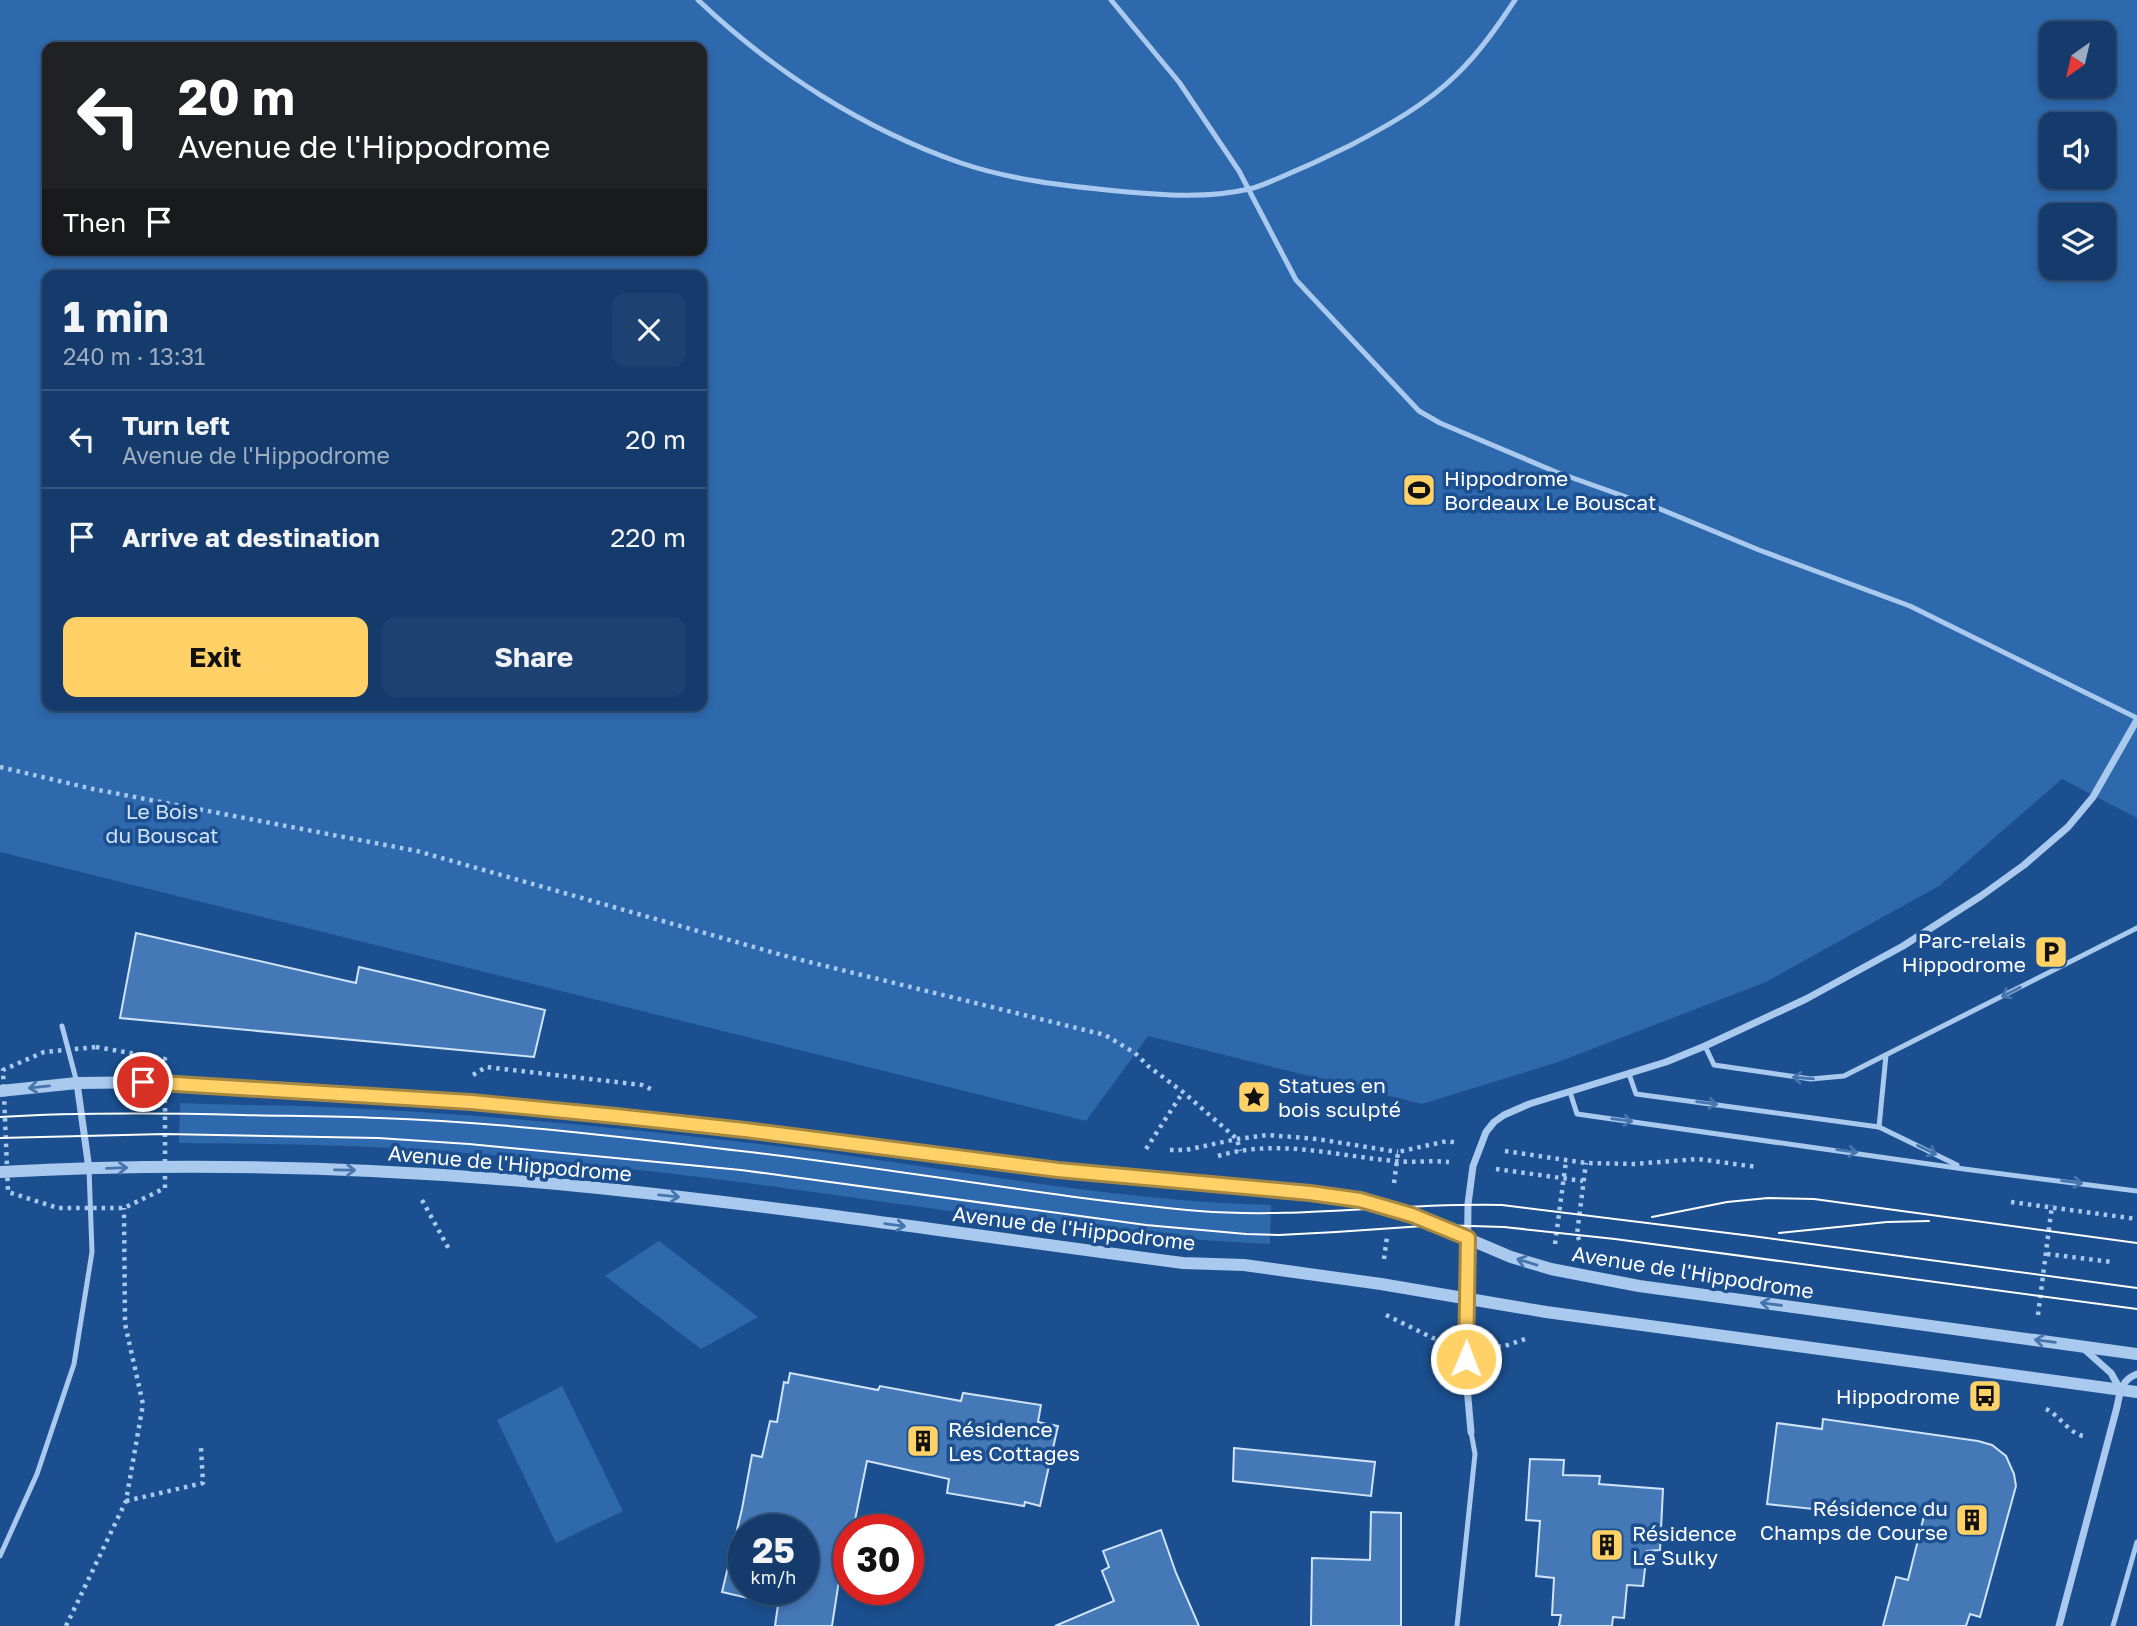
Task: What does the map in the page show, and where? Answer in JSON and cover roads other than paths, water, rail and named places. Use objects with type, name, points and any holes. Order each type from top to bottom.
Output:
[{"type":"street","points":[[1471,1432],[1466,1377],[1468,1204],[1473,1166],[1486,1132],[1494,1122],[1529,1104],[1666,1062],[1705,1046],[1805,999],[1903,946],[2024,865],[2068,827],[2087,806],[2137,719]]},
{"type":"street","name":"Avenue de l'Hippodrome","points":[[0,1091],[77,1083],[165,1082],[510,1106],[745,1130],[1058,1170],[1310,1193],[1360,1200],[1412,1215],[1511,1257],[1593,1278],[2137,1354]]},
{"type":"street","points":[[77,1083],[89,1169]]},
{"type":"street","name":"Avenue de l'Hippodrome","points":[[0,1172],[165,1167],[372,1171],[606,1189],[1183,1263],[1244,1265],[1365,1281],[1633,1324],[2137,1392]]},
{"type":"street","points":[[2079,1345],[2111,1373],[2120,1390]]},
{"type":"street","points":[[2059,1626],[2120,1390],[2127,1378],[2137,1374]]},
{"type":"lane","points":[[698,0],[768,59],[834,104],[898,138],[963,164],[1021,178],[1077,187],[1152,194],[1216,194],[1251,189],[1310,165],[1372,134],[1416,107],[1456,76],[1492,35],[1515,0]]},
{"type":"lane","points":[[1111,0],[1179,82],[1251,189],[1296,280],[1419,411],[1440,423],[1556,472],[1660,509],[1759,550],[1910,606],[2137,719]]},
{"type":"lane","points":[[1705,1046],[1714,1065],[1811,1079],[1844,1076],[2137,928]]},
{"type":"lane","points":[[62,1026],[77,1083]]},
{"type":"lane","points":[[1879,1127],[1886,1055]]},
{"type":"lane","points":[[1629,1073],[1636,1094],[1879,1127],[1964,1169]]},
{"type":"lane","points":[[1570,1093],[1577,1114],[2137,1191]]},
{"type":"lane","points":[[0,1556],[37,1474],[74,1364],[92,1252],[89,1169]]},
{"type":"lane","points":[[1457,1626],[1475,1454],[1471,1432]]},
{"type":"lane","points":[[2113,1626],[2137,1542]]},
{"type":"tram line","points":[[0,1117],[181,1114],[362,1117],[469,1123],[605,1135],[798,1158],[1084,1198],[1199,1211],[1275,1213],[1502,1205],[2137,1288]]},
{"type":"tram line","points":[[0,1138],[165,1134],[378,1138],[469,1144],[741,1170],[1146,1225],[1246,1234],[1279,1235],[1438,1225],[1504,1227],[1615,1239],[2137,1309]]},
{"type":"tram line","points":[[1652,1217],[1727,1202],[1768,1198],[1814,1199],[2137,1243]]},
{"type":"tram line","points":[[1779,1233],[1887,1222],[1929,1221]]},
{"type":"place","name":"Hippodrome Bordeaux Le Bouscat","points":[[1419,490]]},
{"type":"place","name":"Parc-relais Hippodrome","points":[[2051,952]]},
{"type":"place","name":"Statues en bois sculpté","points":[[1254,1097]]},
{"type":"place","name":"Hippodrome","points":[[1985,1396]]},
{"type":"place","name":"Résidence Les Cottages","points":[[923,1441]]},
{"type":"place","name":"Résidence du Champs de Course","points":[[1972,1520]]},
{"type":"place","name":"Résidence Le Sulky","points":[[1607,1545]]},
{"type":"park label","name":"Le Bois du Bouscat","points":[[162,823]]}]
